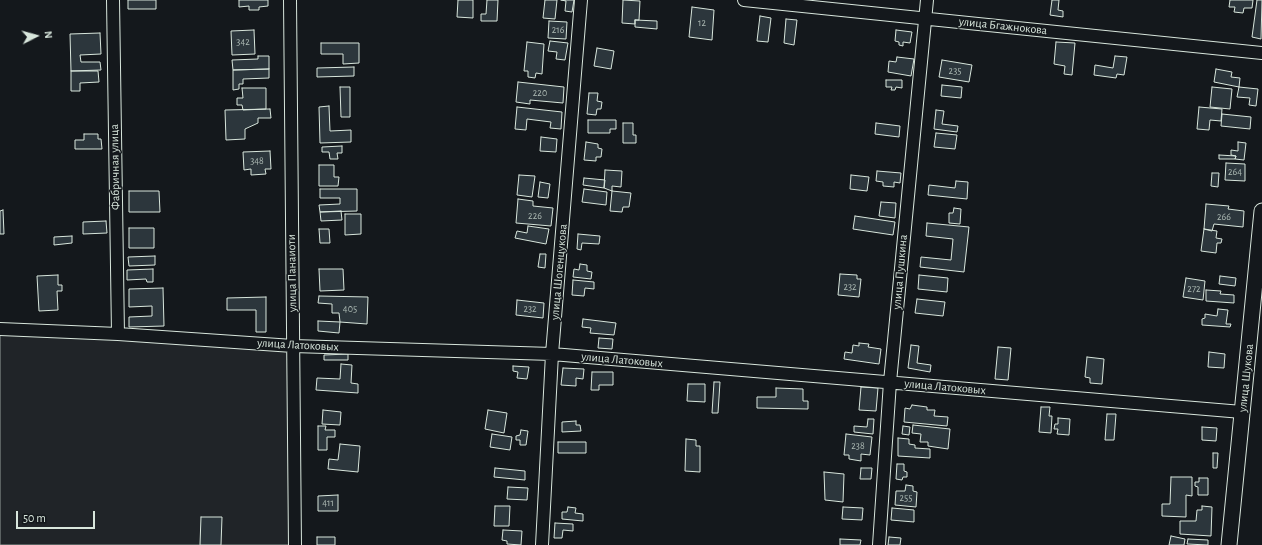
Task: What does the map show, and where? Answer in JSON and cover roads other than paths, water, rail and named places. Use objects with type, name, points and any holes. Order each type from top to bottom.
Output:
[{"type":"main road","name":"улица Шукова","points":[[1230,545],[1262,211]]},
{"type":"street","name":"Фабричная улица","points":[[113,0],[118,334]]},
{"type":"street","name":"улица Панаиоти","points":[[290,0],[295,545]]},
{"type":"street","name":"улица Шогенцукова","points":[[542,545],[552,354],[582,0]]},
{"type":"street","name":"улица Бгажнокова","points":[[744,0],[1262,53]]},
{"type":"street","name":"улица Пушкина","points":[[879,545],[890,382],[927,0]]},
{"type":"street","name":"улица Латоковых","points":[[0,329],[118,334],[293,346],[552,354],[1242,412]]}]
